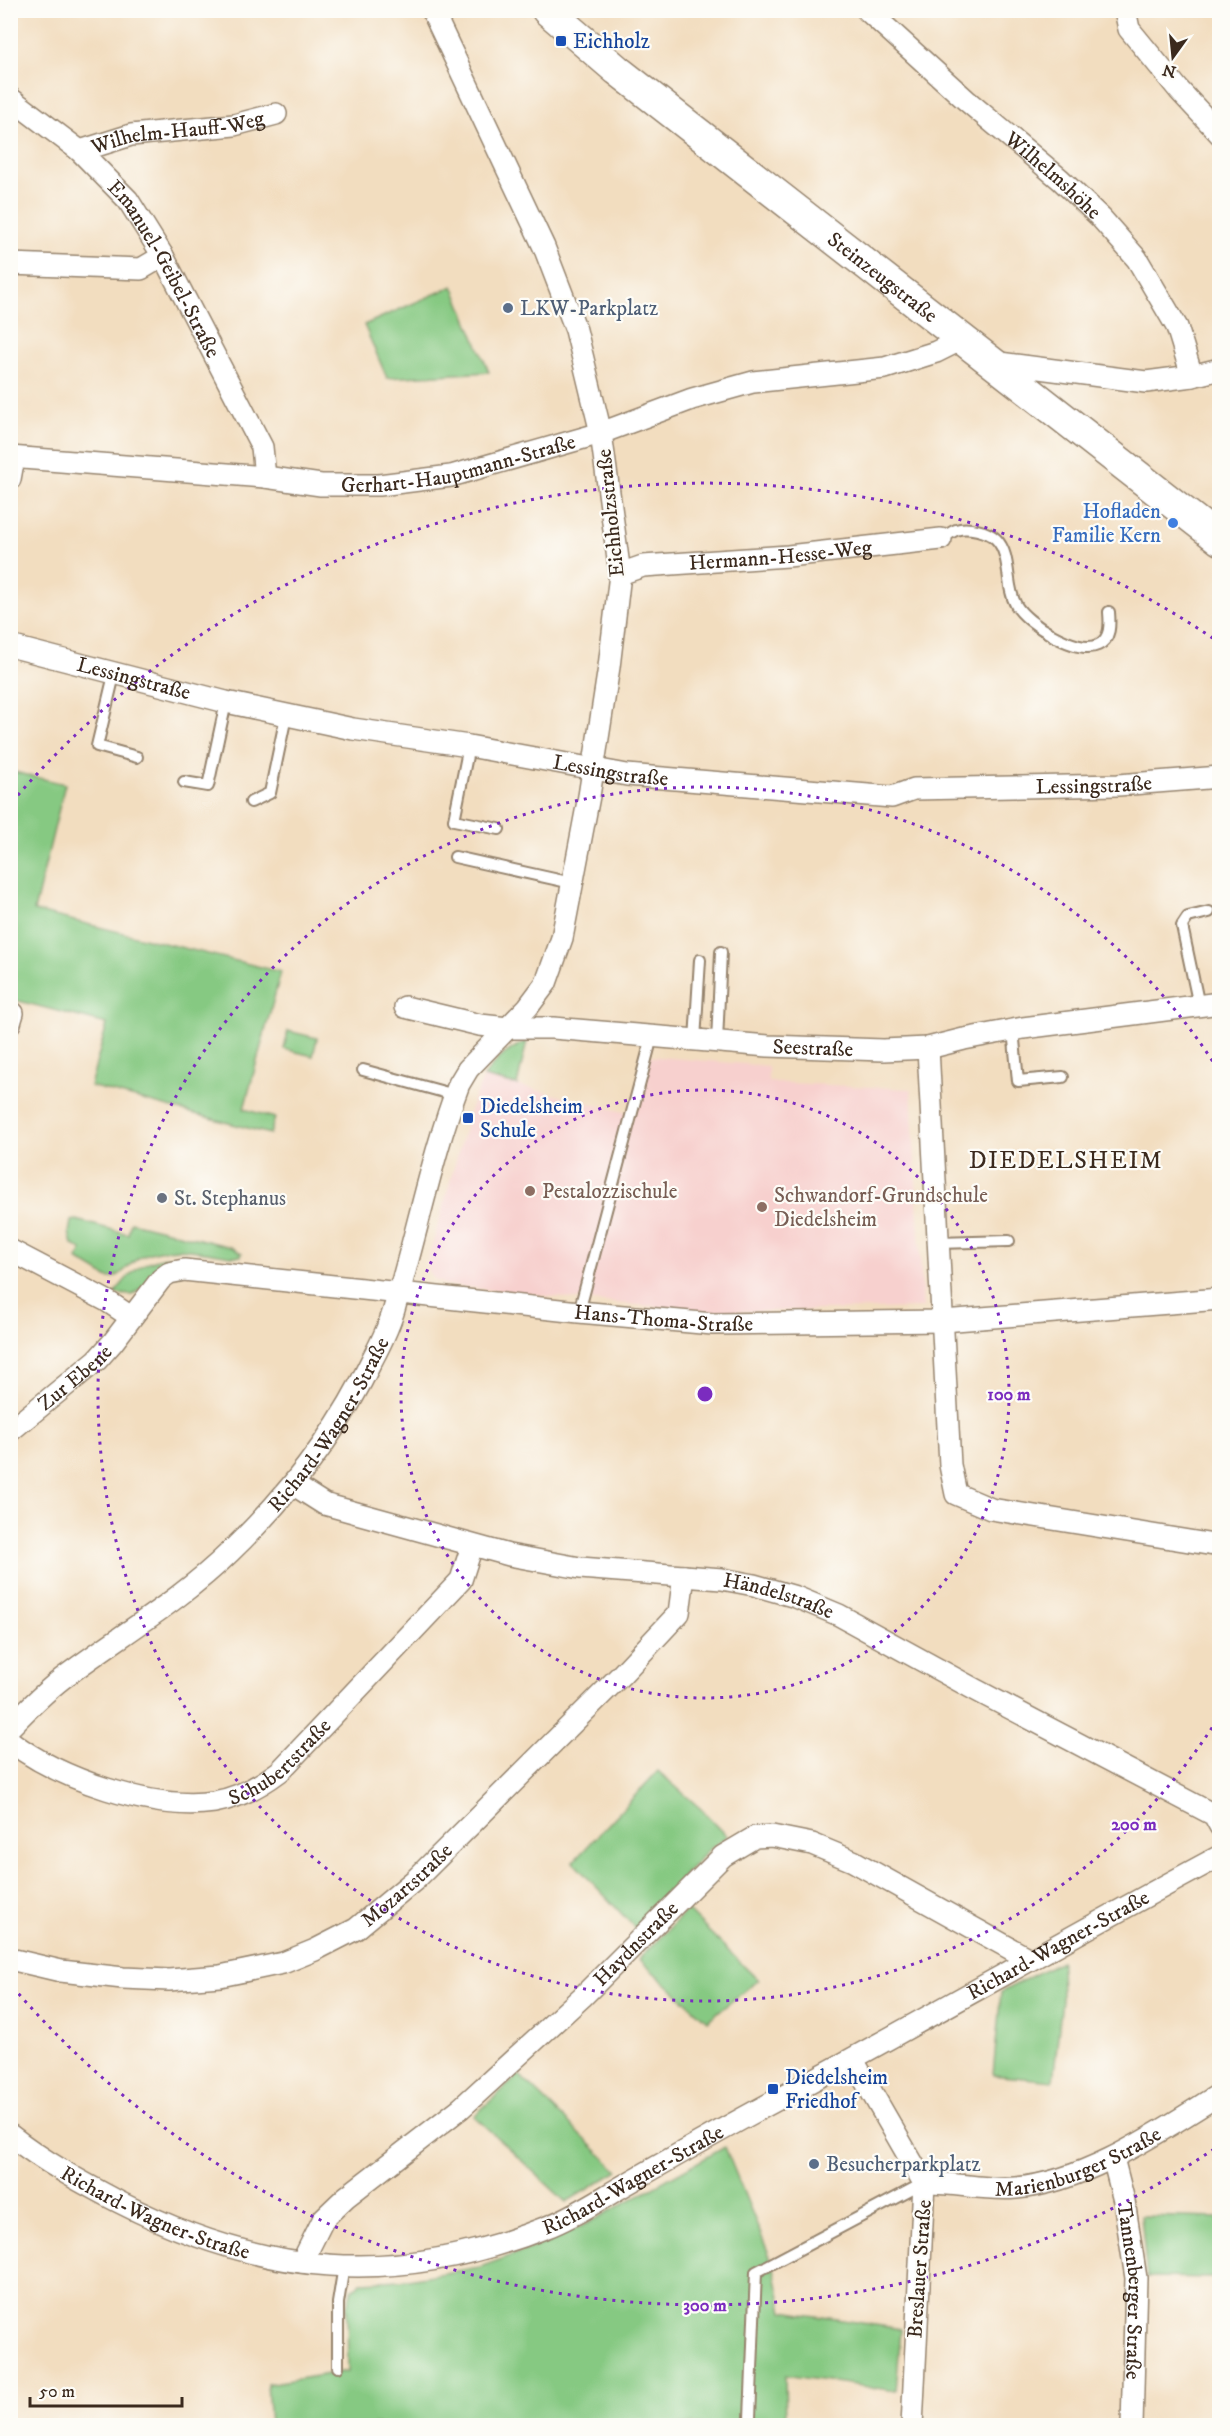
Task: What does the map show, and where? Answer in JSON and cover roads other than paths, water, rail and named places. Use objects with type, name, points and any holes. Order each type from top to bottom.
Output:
[{"type":"street","name":"Eichholzstraße","points":[[432,10],[544,247],[576,330],[601,433],[620,574],[609,667],[562,938],[546,983],[508,1028]]},
{"type":"street","name":"Steinzeugstraße","points":[[547,10],[617,70],[1220,540]]},
{"type":"street","name":"Wilhelmshöhe","points":[[867,10],[966,100],[1060,179],[1101,218],[1137,259],[1177,327],[1192,376]]},
{"type":"street","points":[[1126,11],[1129,29],[1179,90],[1220,134]]},
{"type":"street","name":"Emanuel-Geibel-Straße","points":[[10,98],[80,151],[128,200],[163,256],[262,447],[265,477]]},
{"type":"street","name":"Wilhelm-Hauff-Weg","points":[[80,151],[131,135],[234,125],[276,114]]},
{"type":"street","points":[[10,264],[141,269],[163,256]]},
{"type":"street","name":"Gerhart-Hauptmann-Straße","points":[[12,457],[265,477],[321,485],[379,485],[451,476],[601,433],[692,399],[753,382],[885,369],[936,352],[962,339]]},
{"type":"street","points":[[992,362],[1146,382],[1192,376],[1220,369]]},
{"type":"street","points":[[10,479],[12,457]]},
{"type":"street","name":"Hermann-Hesse-Weg","points":[[620,574],[643,566],[788,556],[941,539]]},
{"type":"street","name":"Lessingstraße","points":[[10,646],[114,675],[286,716],[627,775],[892,797],[914,789],[1118,785],[1220,777]]},
{"type":"street","name":"Seestraße","points":[[405,1007],[480,1025],[508,1028],[553,1028],[717,1042],[883,1050],[928,1048],[1013,1030],[1209,1005]]},
{"type":"street","name":"Richard-Wagner-Straße","points":[[10,1727],[67,1675],[192,1586],[230,1552],[294,1485],[347,1410],[385,1334],[455,1095],[468,1068],[508,1028]]},
{"type":"street","points":[[928,1048],[950,1465],[956,1494],[991,1509],[1220,1546]]},
{"type":"street","points":[[10,1250],[107,1301],[130,1317]]},
{"type":"street","name":"Hans-Thoma-Straße","points":[[130,1317],[161,1279],[169,1273],[183,1270],[713,1324],[943,1321],[1220,1299]]},
{"type":"street","name":"Zur Ebene","points":[[10,1431],[97,1360],[130,1317]]},
{"type":"street","name":"Händelstraße","points":[[294,1485],[324,1504],[472,1546],[580,1568],[684,1576],[754,1585],[796,1597],[839,1615],[1214,1815],[1220,1826]]},
{"type":"street","name":"Schubertstraße","points":[[10,1741],[62,1772],[158,1802],[186,1804],[214,1802],[243,1794],[262,1785],[280,1772],[461,1580],[472,1546]]},
{"type":"street","name":"Mozartstraße","points":[[10,1959],[61,1971],[123,1978],[169,1980],[220,1976],[283,1963],[356,1929],[416,1879],[621,1675],[672,1621],[679,1613],[684,1576]]},
{"type":"street","name":"Haydnstraße","points":[[302,2262],[324,2218],[346,2197],[460,2108],[582,1997],[723,1856],[755,1837],[772,1836],[812,1844],[853,1862],[1029,1959]]},
{"type":"street","name":"Richard-Wagner-Straße","points":[[10,2135],[54,2168],[151,2218],[205,2240],[261,2257],[344,2266],[403,2265],[441,2260],[483,2250],[550,2226],[853,2060],[1029,1959],[1220,1856]]},
{"type":"street","name":"Breslauer Straße","points":[[853,2060],[924,2183],[912,2426]]},
{"type":"street","name":"Marienburger Straße","points":[[924,2183],[942,2182],[984,2189],[1040,2185],[1113,2158],[1220,2094]]},
{"type":"street","name":"Tannenberger Straße","points":[[1113,2158],[1124,2201],[1136,2278],[1132,2426]]},
{"type":"lane","points":[[941,539],[958,529],[985,533],[996,539],[1003,552],[1010,590],[1017,607],[1065,643],[1092,648],[1103,643],[1108,634],[1110,612]]},
{"type":"lane","points":[[114,675],[97,746],[137,757]]},
{"type":"lane","points":[[184,782],[208,786],[226,702]]},
{"type":"lane","points":[[251,802],[270,793],[286,716]]},
{"type":"lane","points":[[469,746],[454,820],[499,829]]},
{"type":"lane","points":[[456,857],[572,883]]},
{"type":"lane","points":[[1209,912],[1188,917],[1182,926],[1209,1005]]},
{"type":"lane","points":[[717,1042],[721,952]]},
{"type":"lane","points":[[695,1040],[700,960]]},
{"type":"lane","points":[[1013,1030],[1018,1081],[1063,1077]]},
{"type":"lane","points":[[579,1312],[652,1037]]},
{"type":"lane","points":[[363,1070],[455,1095]]},
{"type":"lane","points":[[938,1243],[1010,1241]]},
{"type":"lane","points":[[750,2418],[756,2272],[924,2183]]},
{"type":"lane","points":[[338,2367],[338,2302],[344,2266]]},
{"type":"place","name":"Eichholz","points":[[561,41]]},
{"type":"place","name":"LKW-Parkplatz","points":[[508,308]]},
{"type":"place","name":"Hofladen Familie Kern","points":[[1173,523]]},
{"type":"place","name":"Diedelsheim Schule","points":[[468,1118]]},
{"type":"place","name":"Pestalozzischule","points":[[530,1191]]},
{"type":"place","name":"St. Stephanus","points":[[162,1198]]},
{"type":"place","name":"Schwandorf-Grundschule Diedelsheim","points":[[762,1207]]},
{"type":"place","name":"Diedelsheim Friedhof","points":[[773,2089]]},
{"type":"place","name":"Besucherparkplatz","points":[[814,2164]]},
{"type":"district","name":"DIEDELSHEIM","points":[[1066,1160]]}]
